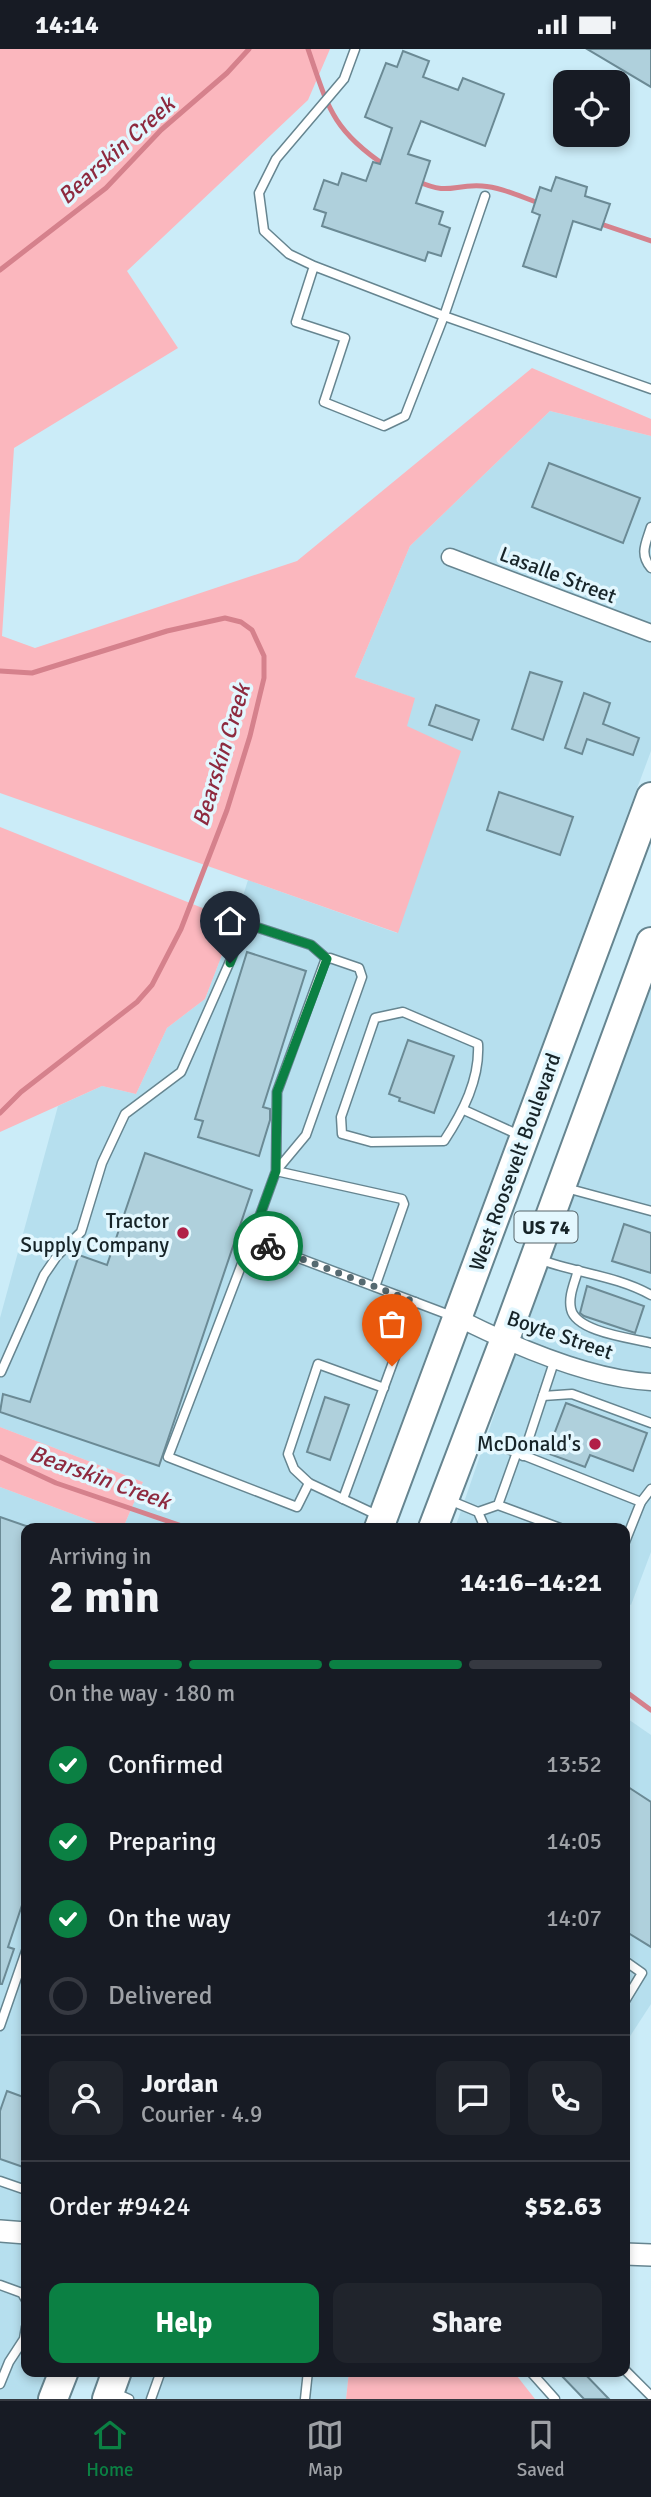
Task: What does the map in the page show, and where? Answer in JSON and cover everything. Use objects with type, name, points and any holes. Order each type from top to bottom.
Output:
[{"type":"highway","name":"West Roosevelt Boulevard","points":[[381,1523],[651,797]]},
{"type":"highway","name":"US 74","points":[[438,1512],[650,947]]},
{"type":"highway","points":[[53,2399],[62,2377]]},
{"type":"street","name":"Lasalle Street","points":[[450,557],[651,633]]},
{"type":"street","name":"Boyte Street","points":[[458,1318],[555,1359],[623,1379],[650,1379]]},
{"type":"street","points":[[0,2231],[21,2233]]},
{"type":"street","points":[[630,2254],[651,2255]]},
{"type":"lane","points":[[355,49],[344,79],[276,159],[258,193],[264,231],[289,254],[314,265],[500,338],[651,390]]},
{"type":"lane","points":[[314,265],[296,322],[345,338],[324,402],[384,426],[405,416],[444,316],[485,196]]},
{"type":"lane","points":[[651,527],[643,550],[645,561],[651,568]]},
{"type":"lane","points":[[1,1372],[44,1275],[57,1256],[81,1232],[102,1163],[125,1114],[181,1072],[239,940],[256,927],[311,945],[327,959],[332,958],[359,968],[362,977],[305,1136],[276,1171]]},
{"type":"lane","points":[[309,1483],[297,1507],[168,1457],[276,1171],[277,1092],[327,959]]},
{"type":"lane","points":[[403,1012],[478,1044],[479,1059],[464,1110],[444,1140],[371,1142],[342,1134],[341,1117],[375,1018],[403,1012]]},
{"type":"lane","points":[[464,1110],[525,1137]]},
{"type":"lane","points":[[276,1171],[402,1199],[404,1204],[375,1287]]},
{"type":"lane","points":[[561,1187],[651,1211]]},
{"type":"lane","points":[[251,1240],[458,1318]]},
{"type":"lane","points":[[535,1257],[562,1268],[578,1270],[637,1288],[651,1295]]},
{"type":"lane","points":[[578,1270],[570,1297],[570,1310],[575,1318],[596,1330],[651,1343]]},
{"type":"lane","points":[[343,1499],[415,1302]]},
{"type":"lane","points":[[498,1505],[543,1396],[555,1359]]},
{"type":"lane","points":[[381,1523],[343,1499],[309,1483],[294,1469],[288,1454],[319,1363],[384,1388]]},
{"type":"lane","points":[[543,1396],[572,1394],[651,1423]]},
{"type":"lane","points":[[469,1434],[641,1502]]},
{"type":"lane","points":[[630,1530],[641,1502],[651,1489]]},
{"type":"lane","points":[[438,1512],[478,1512],[498,1505],[547,1523]]},
{"type":"lane","points":[[478,1512],[483,1523]]},
{"type":"lane","points":[[0,2026],[21,1965]]},
{"type":"lane","points":[[630,1965],[642,1973],[630,1993]]},
{"type":"lane","points":[[0,2181],[21,2188]]},
{"type":"lane","points":[[0,2285],[21,2293]]},
{"type":"lane","points":[[0,2384],[4,2361],[21,2343]]},
{"type":"lane","points":[[630,2375],[651,2396]]},
{"type":"lane","points":[[150,2399],[159,2377]]},
{"type":"lane","points":[[305,2399],[308,2377]]},
{"type":"lane","points":[[535,2377],[555,2399]]},
{"type":"shaded area","points":[[0,49],[330,49],[308,100],[127,271],[178,348],[14,448],[2,636],[35,648],[297,561],[532,368],[651,419],[651,436],[550,411],[410,546],[355,677],[415,698],[407,726],[461,751],[398,933],[0,793]]},
{"type":"shaded area","points":[[550,411],[651,436],[651,751],[364,1523],[125,1523],[143,1482],[0,1427],[0,1318],[58,1106],[102,1086],[136,1094],[167,1028],[205,999],[248,880],[397,933],[406,726],[414,698],[355,677],[410,546]]},
{"type":"shaded area","points":[[0,827],[235,921],[205,999],[167,1028],[136,1094],[102,1086],[0,1132]]},
{"type":"shaded area","points":[[651,985],[651,1552],[631,1605],[630,1523],[457,1523],[541,1280]]},
{"type":"shaded area","points":[[0,1427],[143,1482],[125,1523],[97,1523],[0,1487]]},
{"type":"shaded area","points":[[0,1487],[97,1523],[21,1523],[21,2377],[48,2377],[40,2399],[0,2399]]},
{"type":"shaded area","points":[[630,1720],[651,1735],[651,2004],[630,2036]]},
{"type":"shaded area","points":[[131,2377],[348,2377],[346,2399],[123,2399]]},
{"type":"shaded area","points":[[348,2377],[518,2377],[535,2399],[346,2399]]},
{"type":"building","points":[[587,49],[651,49],[651,87],[630,75],[630,70],[622,70]]},
{"type":"building","points":[[403,51],[429,61],[423,77],[458,90],[463,78],[504,94],[485,146],[421,121],[408,154],[430,161],[416,203],[443,212],[439,224],[450,228],[441,256],[428,252],[425,261],[322,226],[326,213],[314,209],[324,180],[338,185],[342,173],[366,181],[373,162],[380,164],[392,128],[365,117],[386,63],[397,67]]},
{"type":"building","points":[[556,177],[587,187],[585,196],[610,204],[601,230],[573,221],[556,277],[523,266],[540,215],[532,212],[540,187],[551,191]]},
{"type":"building","points":[[549,463],[640,498],[623,543],[532,507]]},
{"type":"building","points":[[530,672],[562,682],[543,740],[512,729]]},
{"type":"building","points":[[584,693],[610,703],[603,724],[639,738],[633,755],[587,739],[582,754],[565,748]]},
{"type":"building","points":[[436,705],[479,720],[472,740],[429,725]]},
{"type":"building","points":[[499,792],[573,817],[560,855],[487,830]]},
{"type":"building","points":[[247,952],[306,971],[263,1107],[270,1109],[270,1120],[259,1156],[198,1137],[203,1121],[195,1119]]},
{"type":"building","points":[[408,1040],[454,1056],[434,1113],[399,1101],[400,1098],[389,1094]]},
{"type":"building","points":[[145,1153],[252,1190],[159,1466],[0,1412],[3,1394],[30,1402],[79,1255],[107,1265]]},
{"type":"building","points":[[624,1224],[651,1233],[651,1273],[612,1261]]},
{"type":"building","points":[[587,1286],[644,1306],[635,1333],[580,1313]]},
{"type":"building","points":[[325,1397],[349,1405],[330,1460],[307,1452]]},
{"type":"building","name":"McDonald's","points":[[566,1403],[647,1433],[633,1471],[590,1455],[585,1467],[544,1452]]},
{"type":"building","points":[[0,1517],[21,1524],[21,1908],[8,1947],[14,1949],[0,1984]]},
{"type":"building","points":[[630,1788],[651,1802],[651,1947],[630,1934]]},
{"type":"building","points":[[7,2091],[21,2096],[21,2166],[0,2159],[0,2111]]},
{"type":"building","points":[[563,2377],[588,2377],[609,2399],[584,2399]]},
{"type":"waterway","name":"Bearskin Creek","points":[[0,270],[106,188],[161,130],[227,73],[249,49]]},
{"type":"waterway","points":[[308,49],[334,116],[354,141],[386,166]]},
{"type":"waterway","points":[[417,181],[444,189],[490,187],[542,204]]},
{"type":"waterway","points":[[598,223],[651,241]]},
{"type":"waterway","name":"Bearskin Creek","points":[[0,671],[32,673],[167,631],[225,618],[241,622],[252,630],[264,656],[264,678],[250,736],[227,810],[181,929],[152,985],[137,1002],[21,1092],[0,1113]]},
{"type":"waterway","name":"Bearskin Creek","points":[[0,1457],[56,1483],[173,1523]]},
{"type":"waterway","name":"Bearskin Creek","points":[[630,1695],[651,1710]]},
{"type":"way so far","points":[[268,1246],[415,1302],[392,1366]]},
{"type":"place","name":"Tractor Supply Company","points":[[183,1233]]},
{"type":"place","name":"McDonald's","points":[[595,1444]]},
{"type":"route","points":[[230,963],[239,940],[256,927],[311,945],[327,959],[277,1092],[276,1171],[251,1240],[268,1246]]}]
